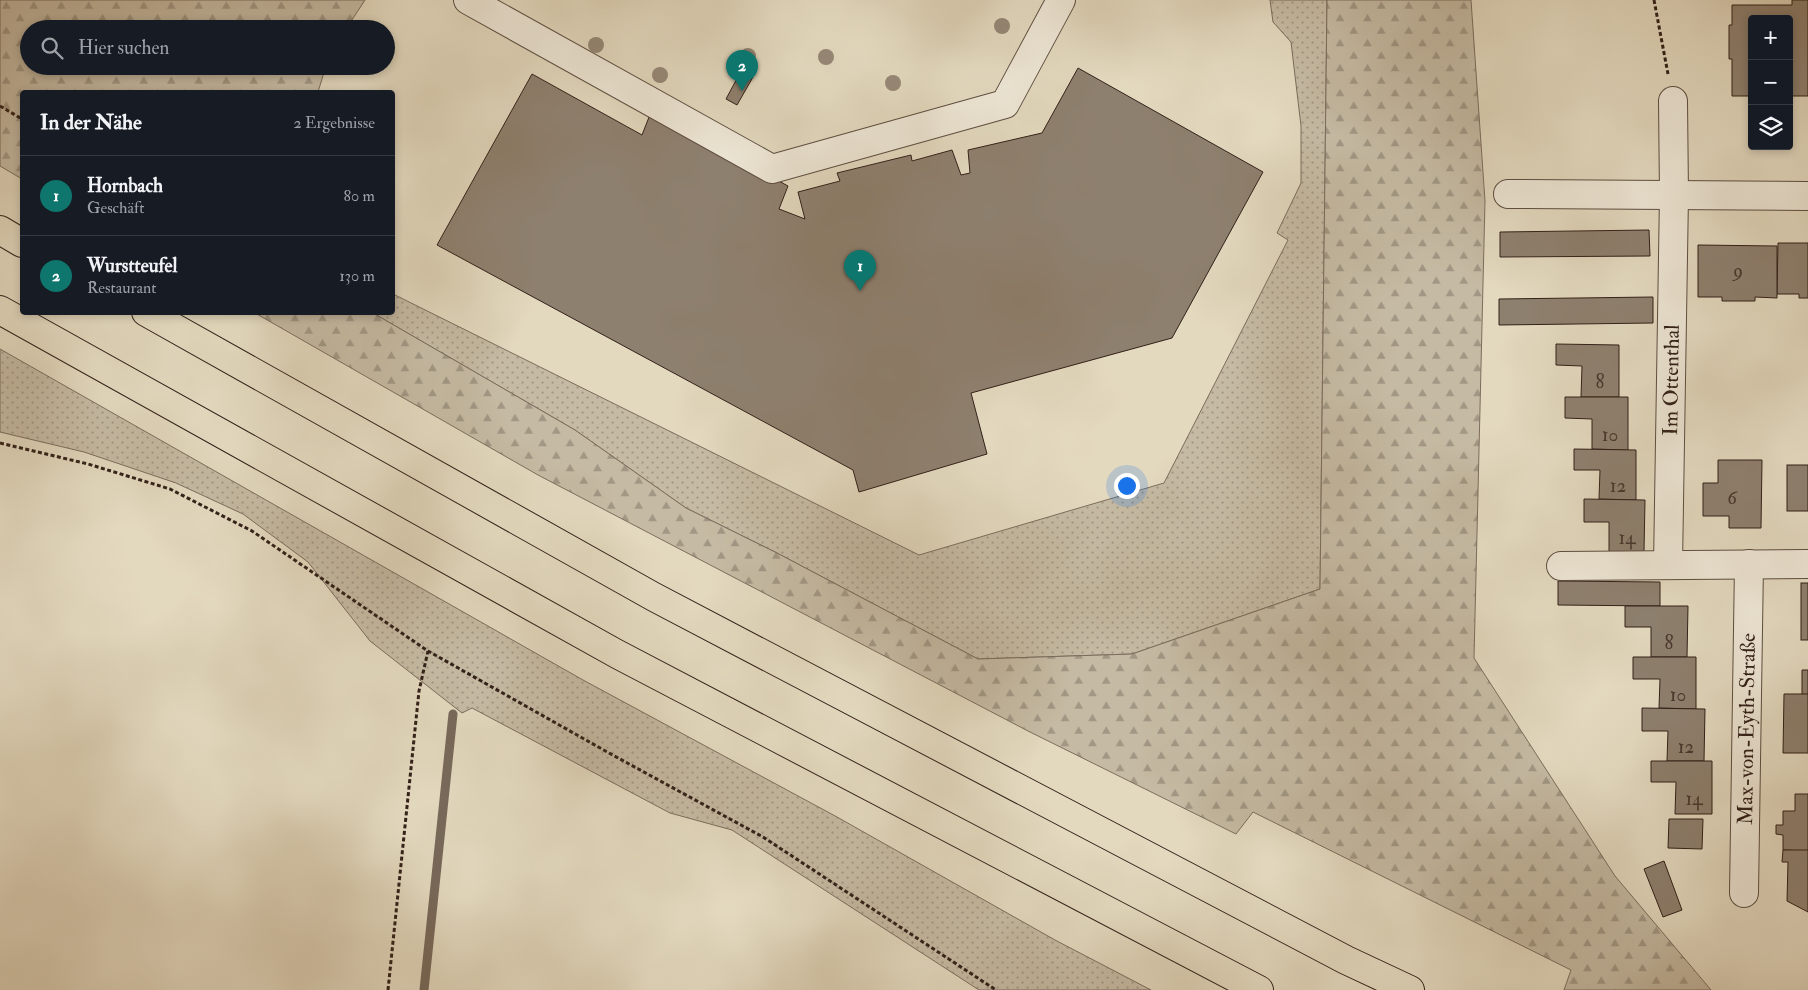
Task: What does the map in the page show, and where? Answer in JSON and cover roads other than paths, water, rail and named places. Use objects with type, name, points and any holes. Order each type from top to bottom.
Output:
[{"type":"highway","points":[[0,230],[20,242]]},
{"type":"highway","points":[[0,310],[616,654],[1259,990]]},
{"type":"highway","points":[[151,315],[654,597],[1346,960],[1410,990]]},
{"type":"street","points":[[468,0],[772,169],[1005,104],[1061,0]]},
{"type":"street","name":"Im Ottenthal","points":[[1668,565],[1674,195],[1673,101]]},
{"type":"street","points":[[1508,194],[1808,196]]},
{"type":"street","name":"Max-von-Eyth-Straße","points":[[1744,893],[1748,564]]},
{"type":"street","points":[[1561,566],[1808,564]]},
{"type":"waterway","points":[[424,990],[453,714]]},
{"type":"place","name":"Wurstteufel","points":[[742,91]]},
{"type":"place","name":"Hornbach","points":[[860,291]]}]
